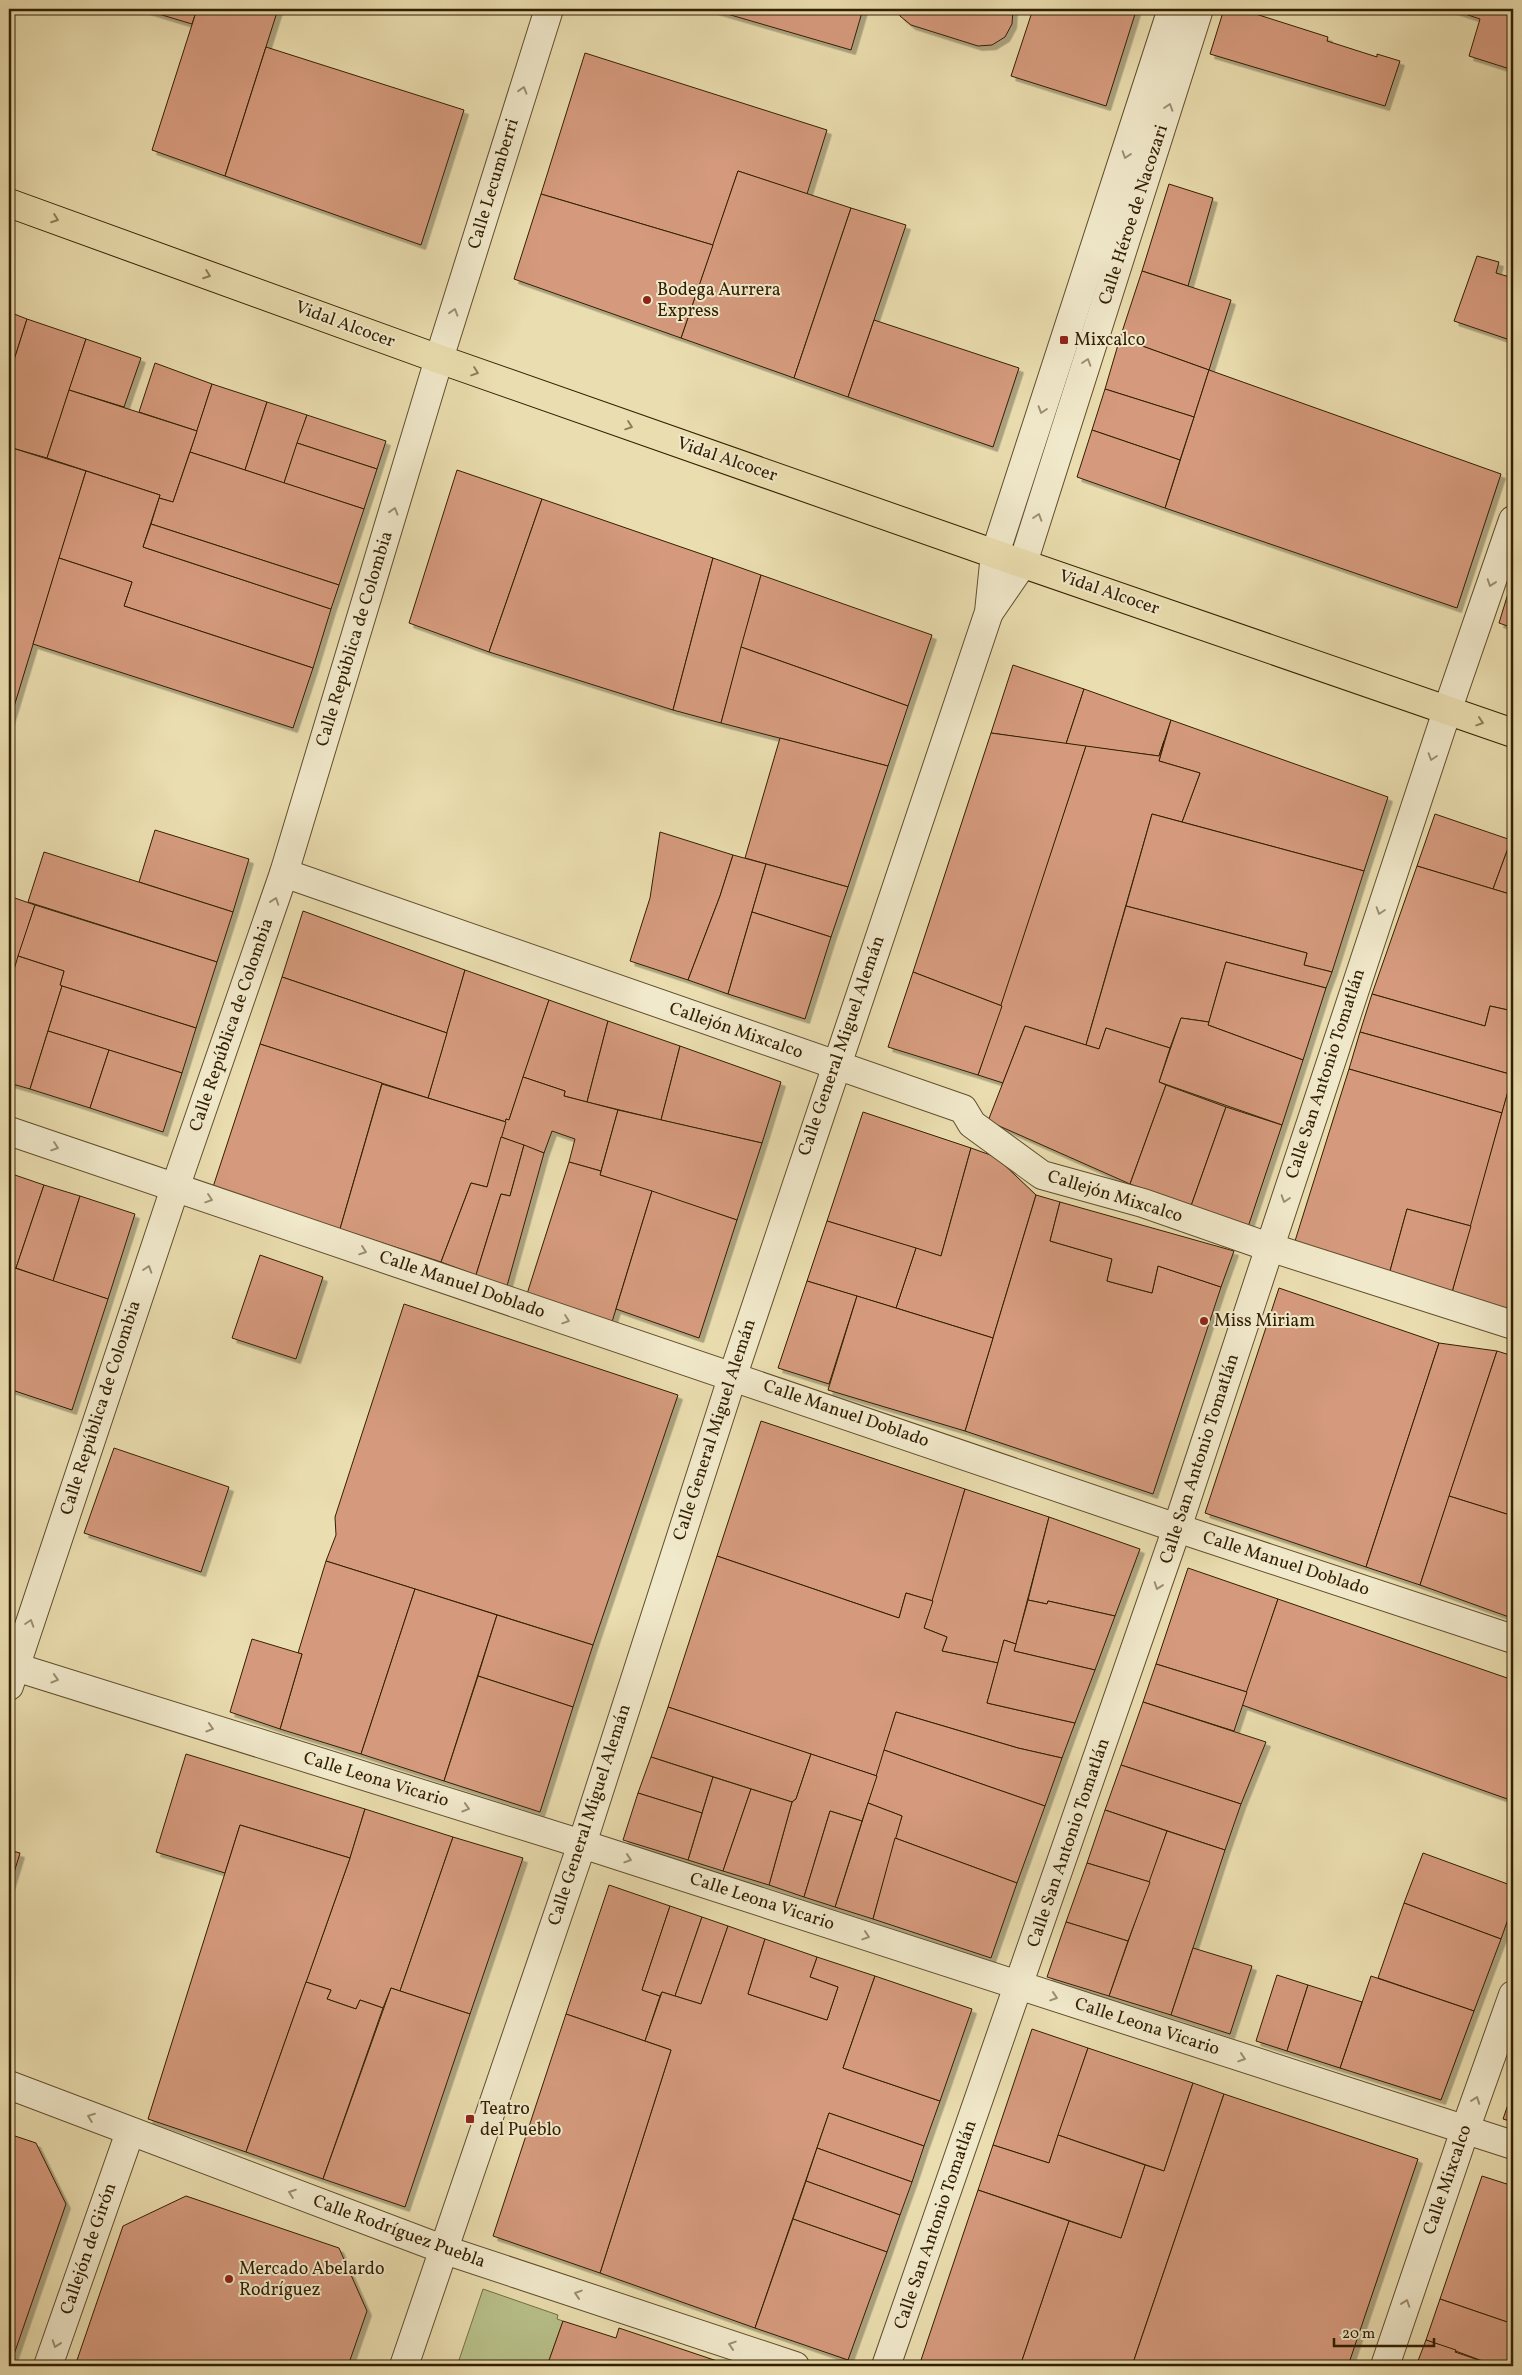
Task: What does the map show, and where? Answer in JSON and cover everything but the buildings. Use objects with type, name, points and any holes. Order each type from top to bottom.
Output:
[{"type":"main road","name":"Vidal Alcocer","points":[[9,203],[439,359],[1513,733]]},
{"type":"street","name":"Calle Lecumberri","points":[[439,359],[548,9]]},
{"type":"street","name":"Calle Héroe de Nacozari","points":[[995,554],[1172,9]]},
{"type":"street","name":"Calle Héroe de Nacozari","points":[[1023,563],[1199,9]]},
{"type":"street","name":"Calle República de Colombia","points":[[11,1672],[284,873],[439,359]]},
{"type":"street","name":"Calle San Antonio Tomatlán","points":[[886,2366],[1020,1986],[1177,1528],[1447,711],[1513,520]]},
{"type":"street","name":"Calle General Miguel Alemán","points":[[404,2366],[582,1844],[835,1066],[989,612],[995,554]]},
{"type":"street","name":"Calle General Miguel Alemán","points":[[989,612],[1023,563]]},
{"type":"street","name":"Callejón Mixcalco","points":[[284,873],[835,1066],[963,1108],[972,1124],[1042,1176],[1143,1203],[1269,1247],[1513,1325]]},
{"type":"street","name":"Calle Manuel Doblado","points":[[9,1131],[733,1375],[1177,1528],[1513,1639]]},
{"type":"street","name":"Calle Leona Vicario","points":[[11,1672],[582,1844],[1513,2146]]},
{"type":"street","name":"Calle Mixcalco","points":[[1385,2366],[1513,1995]]},
{"type":"street","name":"Calle Rodríguez Puebla","points":[[9,2085],[445,2250],[794,2366]]},
{"type":"street","name":"Callejón de Girón","points":[[48,2366],[130,2132]]},
{"type":"green space","points":[[483,2289],[558,2315],[557,2319],[563,2321],[547,2366],[457,2366]]},
{"type":"place","name":"Bodega Aurrera Express","points":[[647,300]]},
{"type":"place","name":"Mixcalco","points":[[1064,340]]},
{"type":"place","name":"Miss Miriam","points":[[1204,1321]]},
{"type":"place","name":"Teatro del Pueblo","points":[[470,2119]]},
{"type":"place","name":"Mercado Abelardo Rodríguez","points":[[229,2279]]}]
